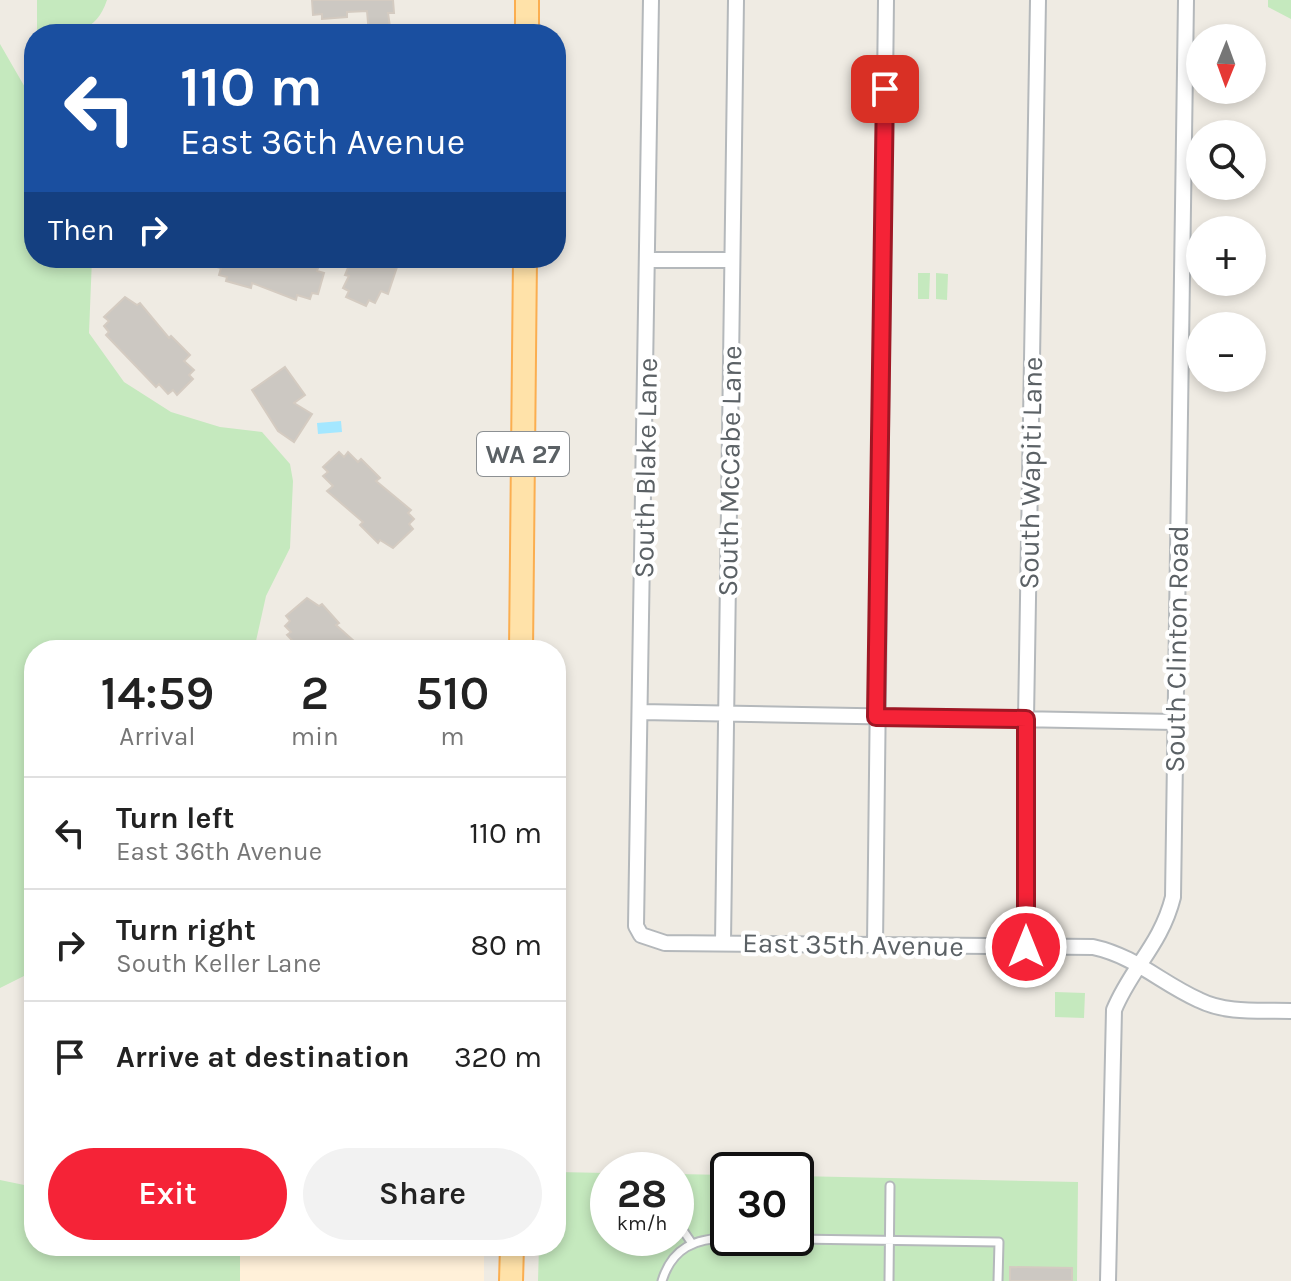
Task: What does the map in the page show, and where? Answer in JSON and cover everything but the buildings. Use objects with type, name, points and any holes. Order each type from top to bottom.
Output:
[{"type":"main road","points":[[527,0],[527,24]]},
{"type":"main road","name":"WA 27","points":[[521,640],[525,268]]},
{"type":"main road","points":[[511,1281],[512,1256]]},
{"type":"street","name":"South Blake Lane","points":[[641,935],[636,926],[651,0]]},
{"type":"street","name":"South McCabe Lane","points":[[723,942],[736,0]]},
{"type":"street","points":[[875,945],[886,0]]},
{"type":"street","name":"South Wapiti Lane","points":[[1026,947],[1026,719],[1038,0]]},
{"type":"street","name":"South Clinton Road","points":[[1108,1281],[1114,1010],[1124,986],[1142,964],[1165,926],[1173,897],[1186,0]]},
{"type":"street","points":[[648,260],[732,260]]},
{"type":"street","points":[[641,712],[1175,722]]},
{"type":"street","name":"East 35th Avenue","points":[[641,935],[665,943],[1093,947],[1142,964],[1175,987],[1215,1007],[1291,1011]]},
{"type":"lane","points":[[889,1281],[890,1186]]},
{"type":"lane","points":[[814,1239],[999,1242],[998,1281]]},
{"type":"lane","points":[[662,1281],[667,1265],[676,1256]]},
{"type":"shaded area","points":[[240,1256],[484,1256],[484,1281],[240,1281]]},
{"type":"green space","points":[[37,0],[107,0],[91,24],[37,24]]},
{"type":"green space","points":[[1268,0],[1291,0],[1291,19],[1268,7]]},
{"type":"green space","points":[[0,44],[24,86],[24,268],[92,268],[89,333],[124,382],[171,412],[220,427],[262,432],[290,464],[293,481],[290,548],[266,596],[256,640],[24,640],[24,976],[0,988]]},
{"type":"green space","points":[[918,273],[930,273],[929,299],[918,299]]},
{"type":"green space","points":[[936,273],[948,274],[947,300],[936,299]]},
{"type":"green space","points":[[1055,992],[1085,993],[1084,1018],[1055,1017]]},
{"type":"green space","points":[[566,1172],[590,1173],[590,1256],[694,1256],[694,1174],[710,1175],[710,1256],[814,1256],[814,1176],[1078,1182],[1077,1281],[538,1281],[539,1256],[566,1256]]},
{"type":"green space","points":[[0,1180],[24,1185],[24,1256],[240,1256],[240,1281],[0,1281]]},
{"type":"water","points":[[341,421],[342,432],[318,434],[317,423]]},
{"type":"route","points":[[885,89],[876,717],[1026,719],[1026,947]]}]
